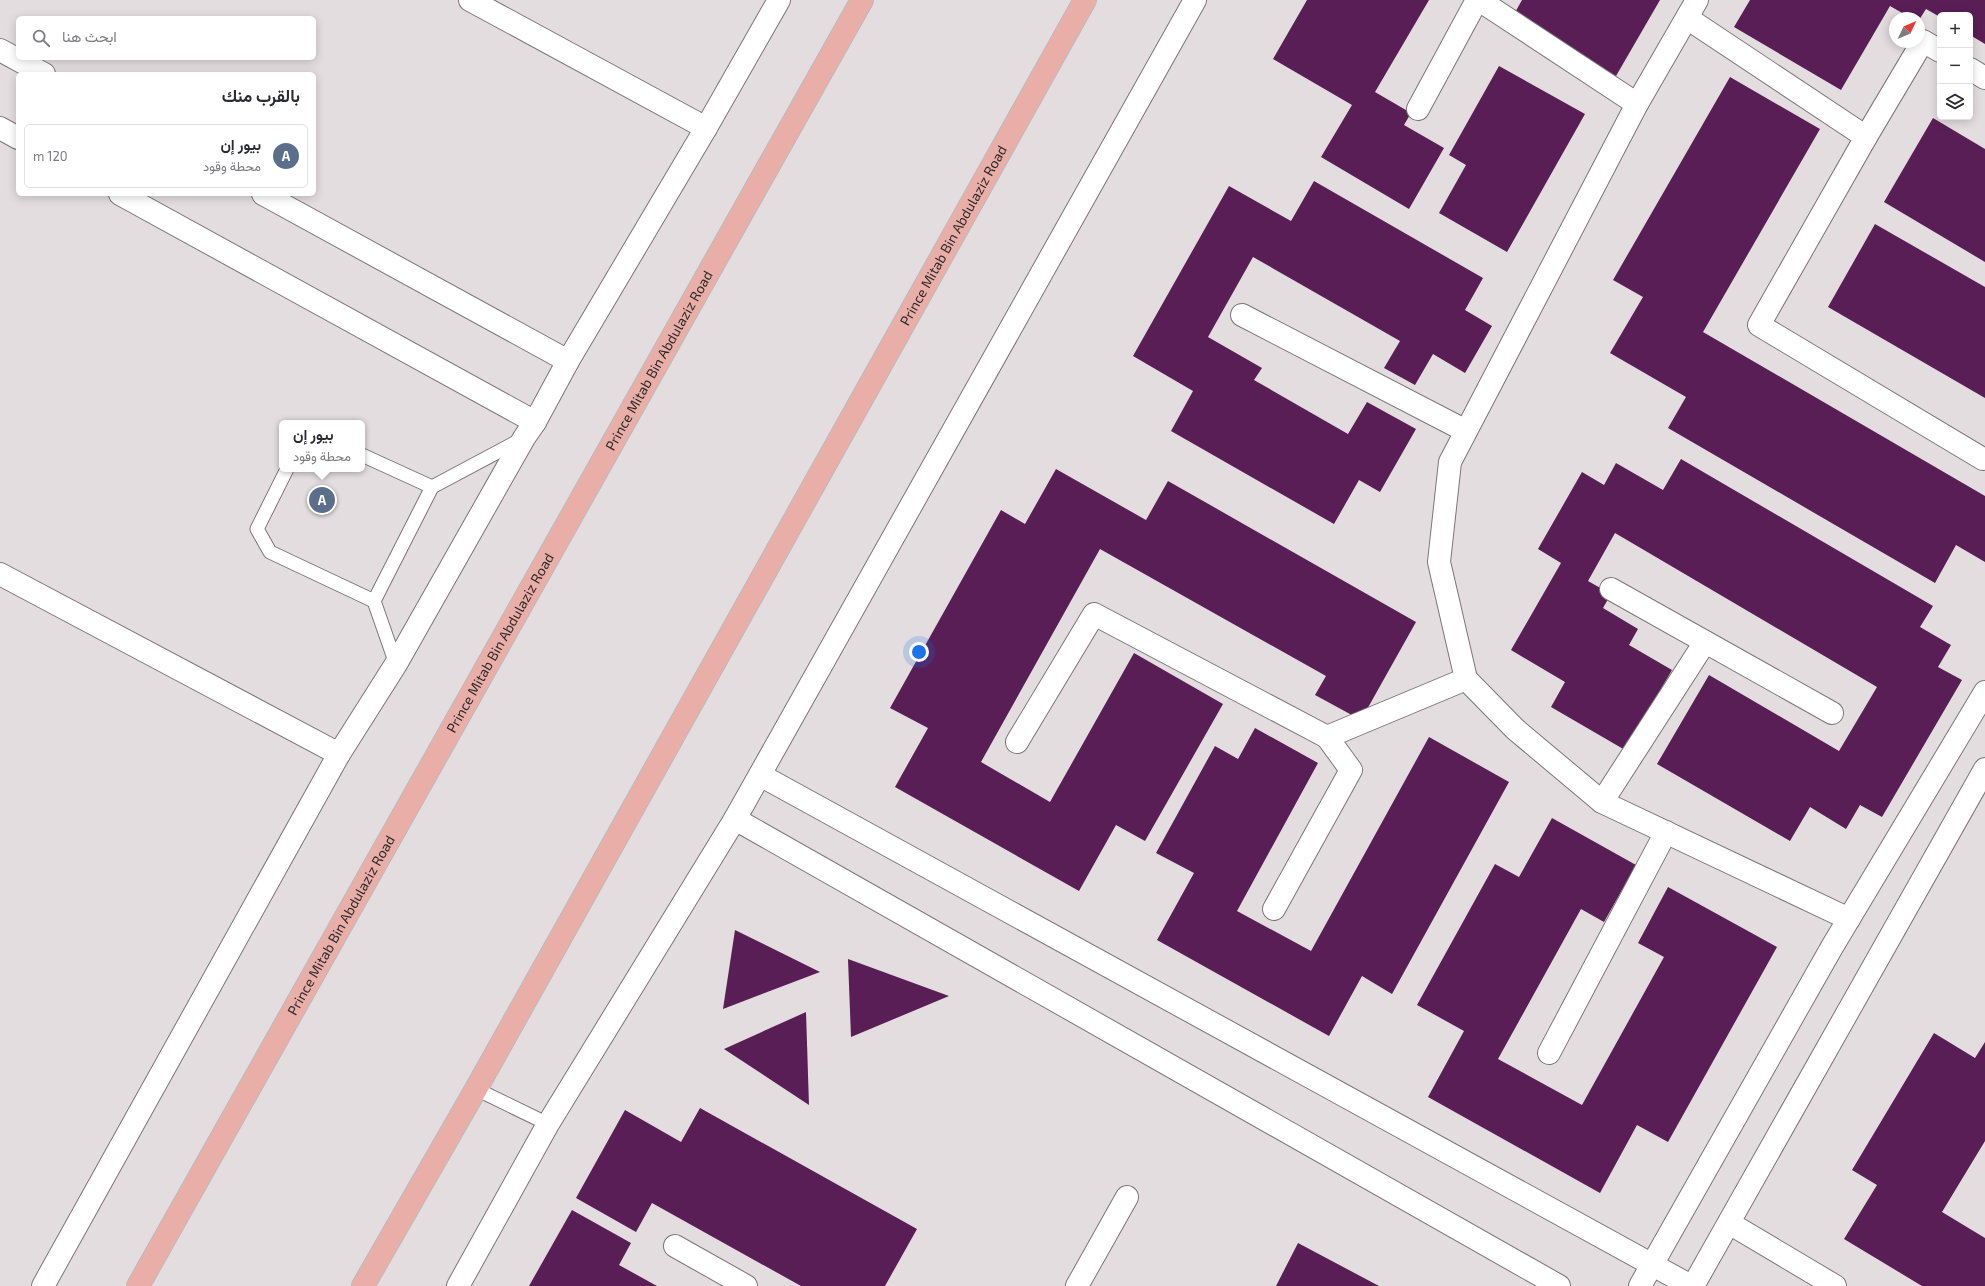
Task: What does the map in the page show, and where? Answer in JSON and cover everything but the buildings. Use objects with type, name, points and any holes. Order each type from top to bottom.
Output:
[{"type":"main road","name":"Prince Mitab Bin Abdulaziz Road","points":[[138,1286],[862,0]]},
{"type":"main road","name":"Prince Mitab Bin Abdulaziz Road","points":[[363,1286],[476,1089],[1085,0]]},
{"type":"street","points":[[470,0],[706,128]]},
{"type":"street","points":[[43,1286],[339,754],[396,664],[568,361],[706,128],[779,0]]},
{"type":"street","points":[[458,1286],[548,1124],[735,819],[1195,0]]},
{"type":"street","points":[[1418,109],[1478,0],[1637,104]]},
{"type":"street","points":[[1849,919],[1602,802],[1515,729],[1466,679],[1439,562],[1450,462],[1637,104],[1692,9],[1866,137]]},
{"type":"street","points":[[1937,49],[1923,41],[1866,137],[1759,325],[1983,459]]},
{"type":"street","points":[[0,50],[16,59]]},
{"type":"street","points":[[18,60],[40,72]]},
{"type":"street","points":[[1973,71],[1985,78]]},
{"type":"street","points":[[0,128],[16,137]]},
{"type":"street","points":[[123,196],[529,430]]},
{"type":"street","points":[[267,196],[568,361]]},
{"type":"street","points":[[1242,314],[1466,431]]},
{"type":"street","points":[[0,575],[339,754]]},
{"type":"street","points":[[1611,588],[1832,713]]},
{"type":"street","points":[[1017,742],[1094,614],[1327,737],[1351,770],[1274,909]]},
{"type":"street","points":[[1602,802],[1705,642]]},
{"type":"street","points":[[1327,737],[1466,679]]},
{"type":"street","points":[[1640,1286],[1849,919],[1985,692]]},
{"type":"street","points":[[760,775],[1692,1286],[1985,769]]},
{"type":"street","points":[[735,819],[1559,1286]]},
{"type":"street","points":[[1548,1053],[1666,832]]},
{"type":"street","points":[[1077,1286],[1127,1197]]},
{"type":"street","points":[[1729,1223],[1835,1286]]},
{"type":"street","points":[[675,1246],[746,1286]]},
{"type":"lane","points":[[374,601],[432,487],[529,430]]},
{"type":"lane","points":[[365,455],[432,487]]},
{"type":"lane","points":[[286,472],[257,529],[270,552],[374,601],[396,664]]},
{"type":"lane","points":[[476,1089],[548,1124]]},
{"type":"place","name":"بيور إن","points":[[322,500]]}]
